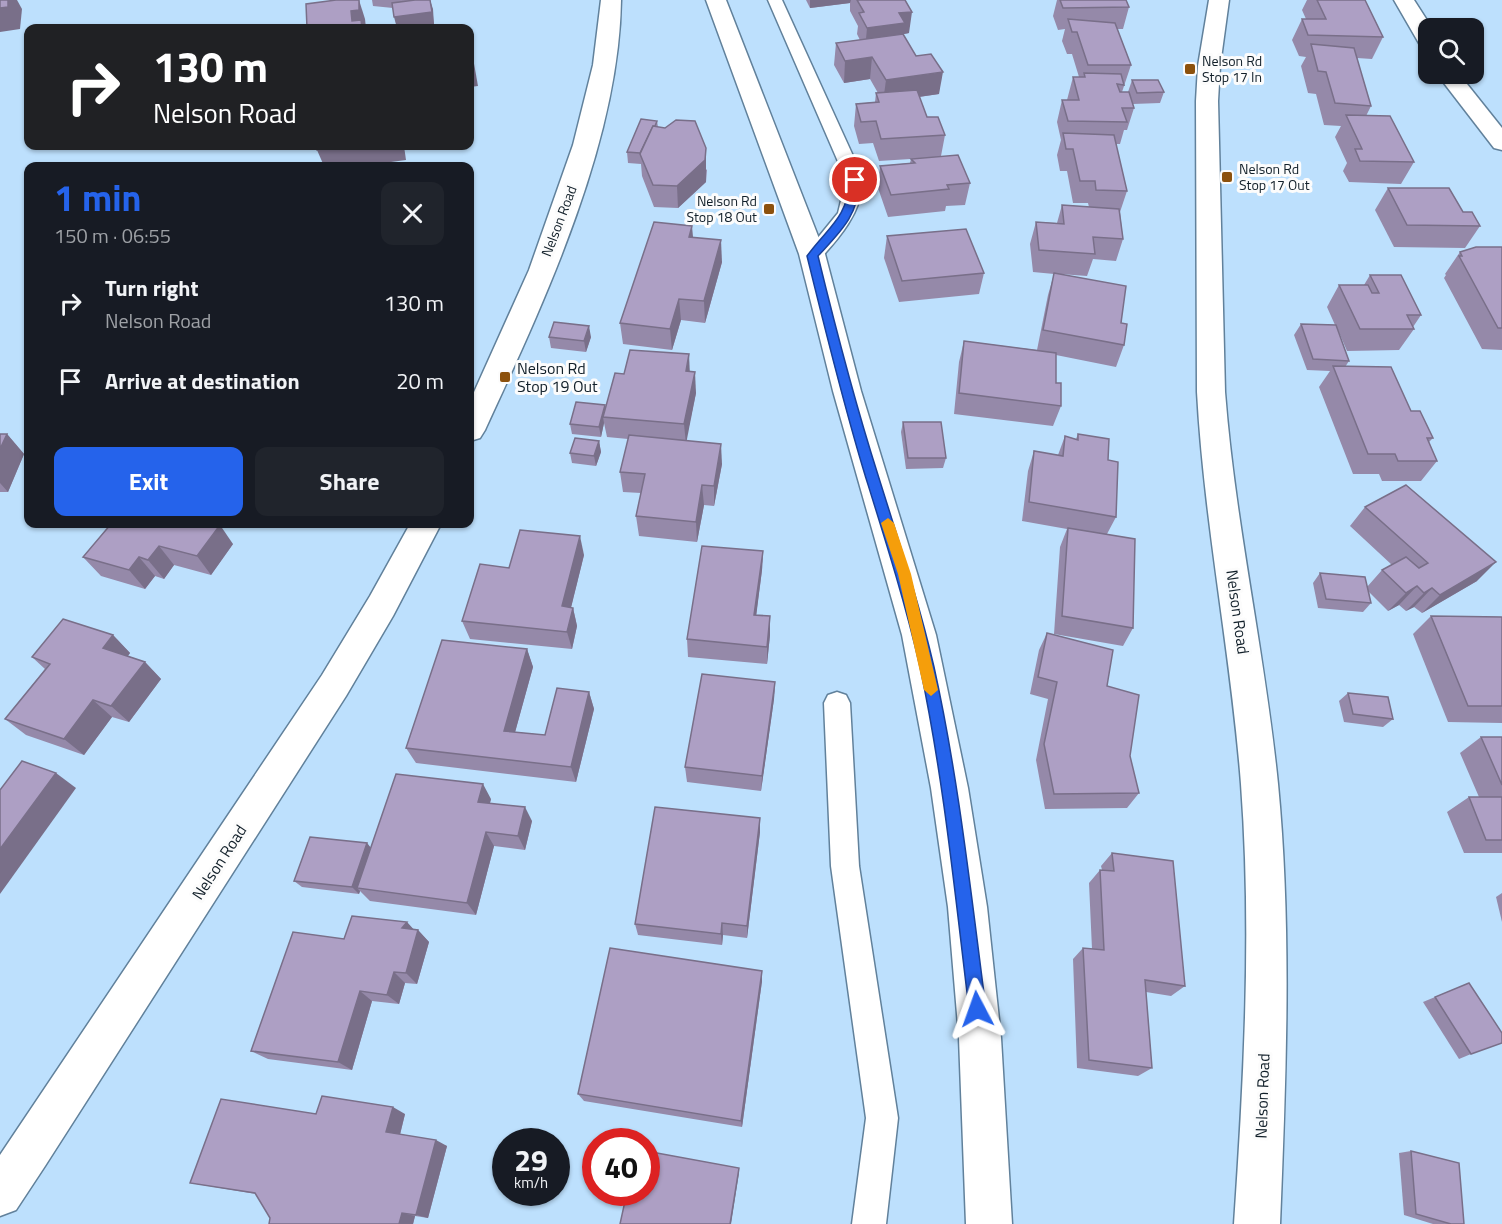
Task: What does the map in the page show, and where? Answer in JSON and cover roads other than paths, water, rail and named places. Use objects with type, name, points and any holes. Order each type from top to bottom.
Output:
[{"type":"street","name":"Nelson Road","points":[[474,422],[507,352],[566,207],[587,140],[605,62],[611,0]]},
{"type":"street","points":[[716,0],[734,59],[775,152],[812,256],[871,474],[904,574],[927,669],[950,790],[976,986],[989,1191],[988,1224]]},
{"type":"street","name":"Nelson Road","points":[[1219,0],[1209,66],[1207,102],[1211,392],[1214,438],[1253,717],[1263,835],[1266,973],[1257,1224]]},
{"type":"street","points":[[1404,0],[1418,23]]},
{"type":"street","points":[[1456,84],[1502,142]]},
{"type":"street","name":"Nelson Road","points":[[0,1194],[85,1071],[328,695],[394,588],[423,528]]},
{"type":"lane","points":[[775,0],[855,180],[854,201],[842,223],[812,256]]},
{"type":"lane","points":[[837,703],[845,866],[882,1119],[869,1224]]},
{"type":"place","name":"Nelson Rd Stop 17 In","points":[[1190,69]]},
{"type":"place","name":"Nelson Rd Stop 17 Out","points":[[1227,177]]},
{"type":"place","name":"Nelson Rd Stop 18 Out","points":[[769,209]]},
{"type":"place","name":"Nelson Rd Stop 19 Out","points":[[505,377]]}]
